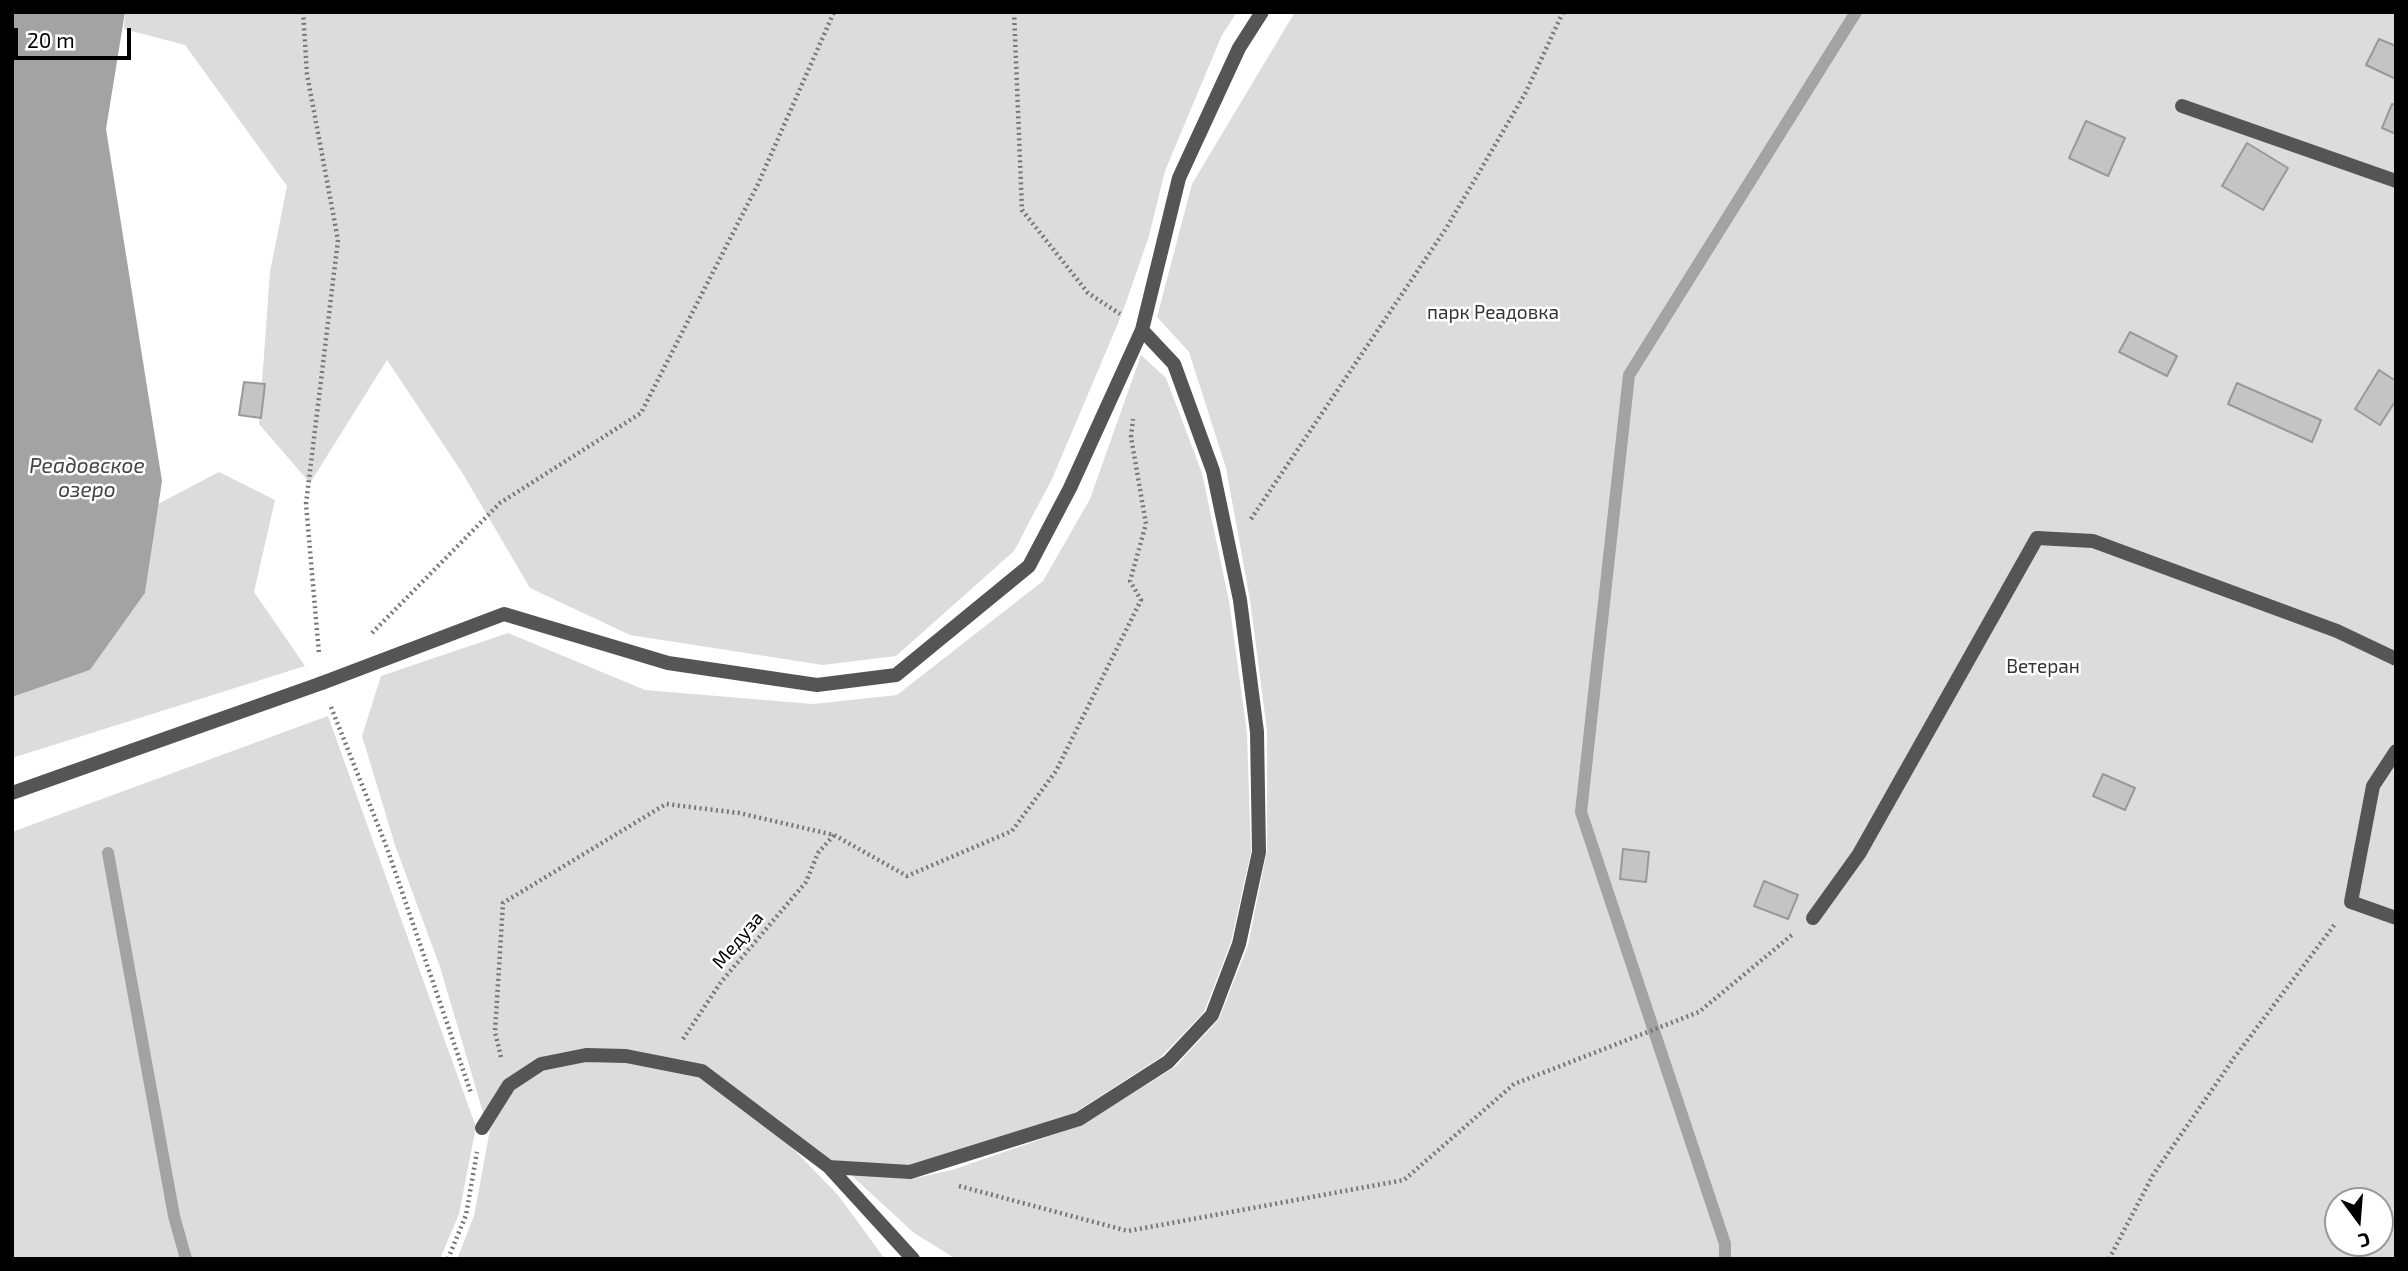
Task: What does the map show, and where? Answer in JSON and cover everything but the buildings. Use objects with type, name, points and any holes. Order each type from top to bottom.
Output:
[{"type":"street","points":[[12,793],[322,683],[504,614],[668,663],[817,685],[896,675],[1029,566],[1070,488],[1142,330],[1179,178],[1239,48],[1262,12]]},
{"type":"street","points":[[2182,106],[2396,181]]},
{"type":"street","points":[[829,1167],[910,1172],[1079,1119],[1168,1062],[1212,1015],[1240,944],[1259,852],[1257,732],[1231,549],[1213,471],[1174,364],[1142,330]]},
{"type":"street","points":[[1812,918],[1859,854],[2038,538],[2093,541],[2337,631],[2396,659]]},
{"type":"street","points":[[2396,751],[2373,786],[2351,902],[2396,918]]},
{"type":"street","points":[[482,1128],[509,1085],[541,1064],[586,1055],[626,1056],[702,1071],[829,1167],[913,1259]]},
{"type":"path","points":[[303,12],[307,74],[338,240],[306,504],[322,683],[422,946],[482,1128],[466,1215],[448,1259]]},
{"type":"path","points":[[369,636],[500,503],[641,413],[758,184],[834,12]]},
{"type":"path","points":[[1231,549],[1447,227],[1526,92],[1563,12]]},
{"type":"path","name":"Медуза","points":[[663,1063],[694,1026],[722,982],[806,882],[818,853],[834,835]]},
{"type":"path","points":[[2109,1259],[2153,1175],[2234,1058],[2351,902]]},
{"type":"path","points":[[910,1172],[1128,1231],[1404,1180],[1514,1084],[1699,1012],[1812,918]]},
{"type":"green space","points":[[125,12],[1237,12],[1222,35],[1165,171],[1149,236],[1122,314],[1052,479],[1014,551],[896,656],[823,665],[630,635],[530,588],[463,474],[387,360],[310,483],[259,424],[270,272],[287,186],[185,45],[124,29]]},
{"type":"green space","points":[[1295,12],[2396,12],[2396,1259],[956,1259],[914,1233],[850,1174],[911,1179],[952,1170],[1082,1125],[1175,1067],[1219,1019],[1248,945],[1267,851],[1267,731],[1250,600],[1226,468],[1189,352],[1157,317],[1192,184]]},
{"type":"green space","points":[[1141,355],[1166,378],[1202,473],[1229,601],[1247,733],[1251,852],[1231,942],[1204,1012],[1161,1057],[1074,1113],[909,1166],[828,1160],[705,1066],[664,1058],[540,1060],[484,1116],[440,967],[395,845],[362,736],[381,676],[508,633],[645,690],[813,704],[897,695],[1043,581],[1090,499]]},
{"type":"green space","points":[[219,472],[275,500],[254,592],[305,666],[12,758],[12,697],[90,670],[145,593],[158,504]]},
{"type":"green space","points":[[328,716],[476,1127],[459,1214],[440,1259],[12,1259],[12,832]]},
{"type":"green space","points":[[586,1059],[625,1060],[700,1077],[778,1133],[838,1195],[885,1259],[457,1259],[474,1216],[491,1124],[511,1088],[542,1069]]},
{"type":"water","name":"Реадовское озеро","points":[[12,12],[125,12],[106,129],[162,481],[145,593],[90,670],[12,697]]},
{"type":"waterway","points":[[1725,1259],[1725,1244],[1581,812],[1629,375],[1856,12]]},
{"type":"waterway","points":[[108,853],[174,1216],[186,1259]]},
{"type":"park label","name":"парк Реадовка","points":[[1493,313]]},
{"type":"park label","name":"Ветеран","points":[[2043,667]]}]
